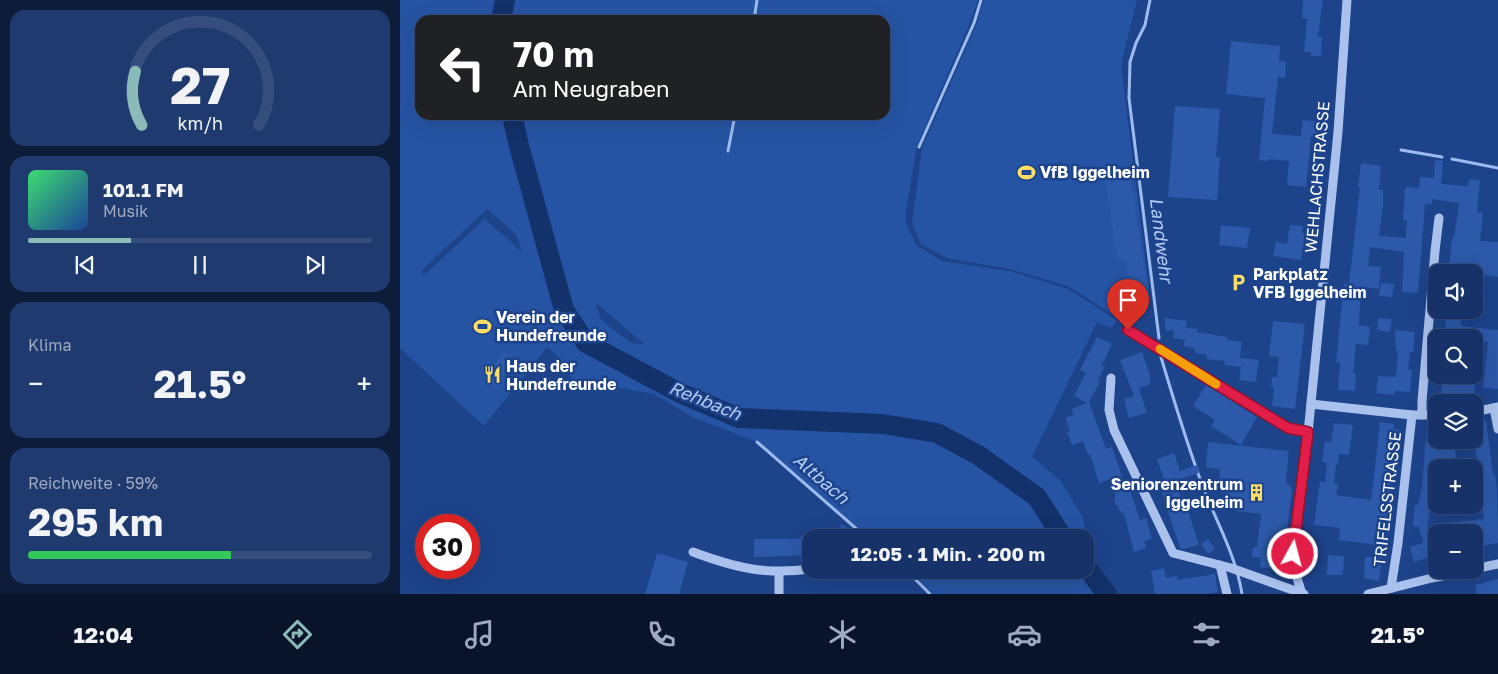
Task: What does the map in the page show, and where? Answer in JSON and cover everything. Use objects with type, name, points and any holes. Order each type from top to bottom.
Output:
[{"type":"street","name":"WEHLACHSTRASSE","points":[[1303,594],[1294,568],[1293,554],[1308,432],[1338,132],[1347,0]]},
{"type":"street","points":[[1422,415],[1433,269],[1439,218]]},
{"type":"street","points":[[1128,330],[1288,428],[1308,432]]},
{"type":"street","points":[[1111,378],[1109,410],[1114,430],[1173,553],[1231,568],[1303,594]]},
{"type":"street","points":[[1310,404],[1428,415]]},
{"type":"street","points":[[1483,410],[1496,408],[1498,429]]},
{"type":"street","name":"TRIFELSSTRASSE","points":[[1390,588],[1398,542],[1412,415]]},
{"type":"street","points":[[693,552],[735,566],[779,572],[802,570]]},
{"type":"street","points":[[1483,567],[1498,564]]},
{"type":"street","points":[[1220,565],[1227,594]]},
{"type":"street","points":[[778,594],[779,572]]},
{"type":"street","points":[[1368,594],[1430,579]]},
{"type":"shaded area","points":[[400,0],[978,0],[917,146],[905,217],[908,228],[916,245],[942,261],[1013,272],[1068,289],[1117,320],[1111,328],[1097,322],[1032,457],[1060,480],[1082,516],[1085,529],[859,529],[757,442],[692,417],[654,394],[614,387],[576,385],[558,356],[547,347],[484,426],[400,348]],"holes":[[[487,209],[516,234],[522,252],[485,219],[423,276],[422,270]],[[595,302],[643,343],[631,343],[601,320]]]},
{"type":"shaded area","name":"VfB Iggelheim","points":[[984,0],[1137,0],[1121,65],[1150,299],[1118,318],[1068,286],[1010,269],[947,258],[921,244],[912,223],[922,148],[977,23]]},
{"type":"shaded area","points":[[1094,567],[1098,567],[1118,594],[933,594],[918,579],[1094,579]]},
{"type":"building","points":[[1303,0],[1323,0],[1318,36],[1322,37],[1321,56],[1311,56],[1311,52],[1304,52],[1307,19],[1302,18]]},
{"type":"building","points":[[1231,41],[1280,46],[1279,61],[1286,62],[1285,78],[1278,77],[1272,134],[1301,136],[1303,120],[1321,122],[1320,138],[1311,137],[1306,187],[1287,185],[1289,161],[1259,160],[1265,98],[1226,94]]},
{"type":"building","points":[[1175,106],[1220,109],[1216,157],[1220,157],[1217,200],[1168,197]]},
{"type":"building","points":[[1435,160],[1443,161],[1441,184],[1468,186],[1469,179],[1480,180],[1477,212],[1483,213],[1480,241],[1498,242],[1498,277],[1483,275],[1483,264],[1449,264],[1452,238],[1454,238],[1459,203],[1432,199],[1432,204],[1425,204],[1418,293],[1402,292],[1404,252],[1370,247],[1368,266],[1381,267],[1379,289],[1361,287],[1359,325],[1370,327],[1368,345],[1356,344],[1353,374],[1356,374],[1355,391],[1338,390],[1340,363],[1336,362],[1344,284],[1349,284],[1361,163],[1381,166],[1379,190],[1383,190],[1383,205],[1379,236],[1406,238],[1407,220],[1403,220],[1405,187],[1419,188],[1420,177],[1434,178]]},
{"type":"building","points":[[1130,177],[1149,296],[1133,299],[1126,260],[1118,262],[1105,181]]},
{"type":"building","points":[[1221,225],[1250,228],[1247,248],[1219,245]]},
{"type":"building","points":[[1290,225],[1303,226],[1302,233],[1305,234],[1301,260],[1273,256],[1276,242],[1287,244]]},
{"type":"building","points":[[1381,283],[1394,284],[1392,297],[1379,296]]},
{"type":"building","points":[[1164,318],[1187,321],[1186,328],[1198,329],[1197,332],[1227,337],[1227,340],[1242,342],[1240,358],[1259,360],[1256,382],[1239,380],[1241,367],[1224,365],[1225,361],[1206,359],[1207,355],[1195,353],[1195,348],[1184,346],[1185,340],[1173,338],[1174,330],[1166,331]]},
{"type":"building","points":[[1378,318],[1392,319],[1390,332],[1377,330]]},
{"type":"building","points":[[1446,319],[1462,319],[1461,326],[1498,330],[1498,389],[1483,388],[1488,342],[1483,342],[1483,329],[1445,329]]},
{"type":"building","points":[[1273,321],[1305,324],[1295,409],[1272,406],[1274,387],[1271,387],[1272,377],[1277,377],[1279,357],[1269,356]]},
{"type":"building","points":[[1395,330],[1415,332],[1413,352],[1410,352],[1408,369],[1412,370],[1410,392],[1395,391],[1394,395],[1376,393],[1378,376],[1396,377],[1398,351],[1396,351]]},
{"type":"building","points":[[1097,337],[1112,344],[1101,367],[1105,365],[1098,381],[1100,382],[1089,402],[1106,449],[1112,447],[1124,482],[1127,481],[1140,520],[1146,518],[1152,539],[1144,541],[1146,548],[1134,552],[1125,517],[1122,511],[1120,512],[1118,505],[1116,506],[1114,498],[1116,497],[1110,479],[1099,483],[1090,454],[1088,455],[1083,441],[1072,445],[1067,432],[1070,431],[1065,418],[1074,415],[1071,409],[1087,403],[1074,396],[1086,373],[1080,370]]},
{"type":"building","points":[[502,351],[513,356],[498,389],[487,384]]},
{"type":"building","points":[[1142,352],[1151,378],[1149,378],[1151,384],[1139,388],[1147,413],[1129,418],[1124,399],[1134,396],[1120,360]]},
{"type":"building","points":[[1439,384],[1475,384],[1474,394],[1441,394],[1442,385]]},
{"type":"building","points":[[1206,385],[1257,417],[1241,445],[1211,426],[1215,420],[1193,406]]},
{"type":"building","points":[[1486,421],[1497,490],[1498,543],[1483,546],[1483,524],[1444,524],[1484,519],[1483,459],[1477,459],[1475,449],[1483,449],[1483,422]]},
{"type":"building","points":[[1380,422],[1394,424],[1393,429],[1401,430],[1399,444],[1397,443],[1385,529],[1378,528],[1376,545],[1339,540],[1340,528],[1314,525],[1320,481],[1325,482],[1327,463],[1322,462],[1325,441],[1331,442],[1334,423],[1353,425],[1349,455],[1339,454],[1338,465],[1336,464],[1334,483],[1338,484],[1336,495],[1371,500]]},
{"type":"building","points":[[1428,427],[1428,449],[1455,449],[1456,459],[1428,459],[1429,514],[1427,529],[1428,558],[1414,562],[1410,547],[1423,543],[1419,527],[1413,526],[1415,505],[1418,505],[1422,486],[1424,451]]},
{"type":"building","name":"Seniorenzentrum Iggelheim","points":[[1208,442],[1289,451],[1286,481],[1292,489],[1286,538],[1280,538],[1277,569],[1260,567],[1261,558],[1252,557],[1253,547],[1257,547],[1261,514],[1235,511],[1236,498],[1226,497],[1218,487],[1220,469],[1206,468]]},
{"type":"building","points":[[1174,453],[1180,471],[1197,465],[1199,473],[1175,481],[1185,512],[1188,511],[1199,545],[1184,549],[1180,548],[1162,493],[1168,491],[1157,459]]},
{"type":"building","points":[[842,524],[848,529],[838,529]]},
{"type":"building","points":[[802,536],[802,555],[754,557],[754,539],[801,539]]},
{"type":"building","points":[[1208,539],[1215,549],[1208,554],[1201,544]]},
{"type":"building","points":[[657,553],[688,562],[679,594],[645,594]]},
{"type":"building","points":[[1328,555],[1344,556],[1343,575],[1327,575]]},
{"type":"building","points":[[1365,557],[1382,557],[1379,581],[1364,578]]},
{"type":"building","points":[[1164,568],[1166,578],[1177,576],[1177,580],[1215,574],[1218,592],[1207,594],[1155,594],[1151,571]]},
{"type":"building","points":[[1498,579],[1498,594],[1477,594],[1475,585]]},
{"type":"waterway","name":"Rehbach","points":[[502,15],[505,0]]},
{"type":"waterway","points":[[755,15],[757,0]]},
{"type":"waterway","points":[[919,147],[974,23],[981,0]]},
{"type":"waterway","name":"Landwehr","points":[[1150,0],[1145,25],[1136,43],[1130,62],[1129,98],[1159,338]]},
{"type":"waterway","name":"Rehbach","points":[[513,120],[564,310],[586,343],[680,393],[739,418],[883,424],[937,433],[978,455],[1037,497],[1057,529]]},
{"type":"waterway","points":[[728,151],[734,120]]},
{"type":"waterway","points":[[1401,150],[1442,157]]},
{"type":"waterway","points":[[1452,159],[1498,168]]},
{"type":"waterway","name":"Landwehr","points":[[1161,357],[1203,487],[1231,553],[1242,594]]},
{"type":"waterway","name":"Altbach","points":[[757,442],[857,529]]},
{"type":"waterway","name":"Rehbach","points":[[1094,577],[1107,594]]},
{"type":"waterway","name":"Altbach","points":[[915,579],[930,594]]},
{"type":"slow traffic","points":[[1160,349],[1216,384]]},
{"type":"place","name":"VfB Iggelheim","points":[[1026,172]]},
{"type":"place","name":"Parkplatz VFB Iggelheim","points":[[1239,283]]},
{"type":"place","name":"Verein der Hundefreunde","points":[[482,326]]},
{"type":"place","name":"Haus der Hundefreunde","points":[[492,375]]},
{"type":"place","name":"Seniorenzentrum Iggelheim","points":[[1257,493]]},
{"type":"route","points":[[1128,330],[1288,428],[1295,431],[1308,432],[1293,554]]}]
